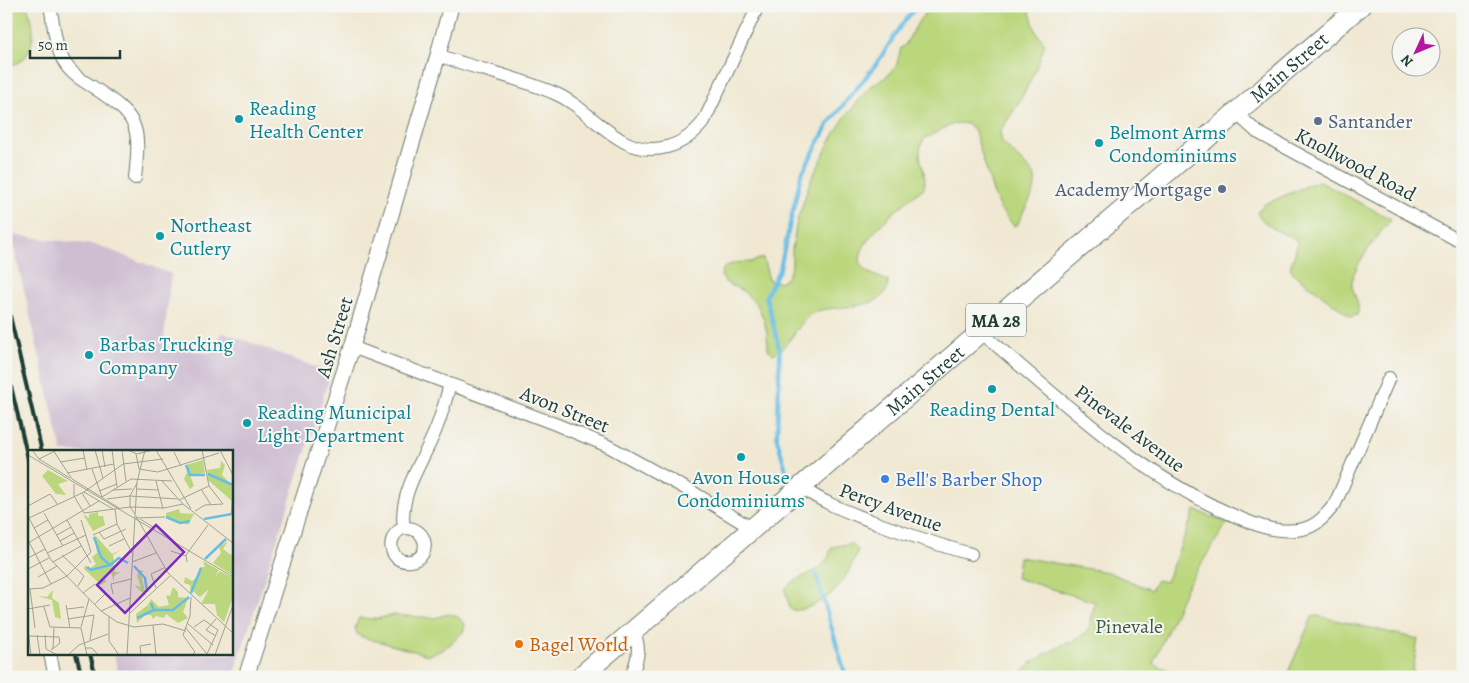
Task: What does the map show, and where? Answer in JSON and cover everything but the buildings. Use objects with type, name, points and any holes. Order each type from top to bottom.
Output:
[{"type":"main road","name":"Main Street","points":[[580,677],[1360,6]]},
{"type":"street","points":[[50,6],[60,51],[67,66],[80,79],[120,106],[132,120],[138,143],[135,178]]},
{"type":"street","name":"Ash Street","points":[[246,677],[352,347],[451,6]]},
{"type":"street","points":[[438,55],[555,93],[577,105],[617,139],[637,147],[659,149],[681,142],[695,132],[704,121],[758,6]]},
{"type":"street","name":"Knollwood Road","points":[[1236,113],[1258,133],[1463,243]]},
{"type":"street","name":"Pinevale Avenue","points":[[982,332],[1092,426],[1146,467],[1218,508],[1258,526],[1276,530],[1301,530],[1313,525],[1335,504],[1389,378]]},
{"type":"street","name":"Avon Street","points":[[352,347],[608,446],[694,493],[753,529]]},
{"type":"street","points":[[404,528],[403,513],[409,489],[436,429],[450,384]]},
{"type":"street","name":"Percy Avenue","points":[[801,487],[822,501],[848,512],[911,536],[971,554]]},
{"type":"street","points":[[631,677],[638,654],[637,640],[633,632]]},
{"type":"street","points":[[50,656],[55,677]]},
{"type":"shaded area","points":[[11,235],[97,245],[171,274],[163,347],[209,353],[222,332],[331,373],[233,677],[119,677],[114,656],[232,656],[232,450],[62,450]]},
{"type":"green space","points":[[6,6],[26,6],[32,19],[33,35],[30,50],[26,56],[18,63],[6,66]]},
{"type":"green space","points":[[932,6],[1028,6],[1036,32],[1045,43],[1026,89],[1000,131],[1002,142],[1034,174],[1035,187],[1033,193],[1018,224],[1014,226],[1000,209],[974,129],[962,123],[956,124],[925,138],[920,150],[925,182],[924,188],[881,224],[863,249],[860,260],[864,269],[888,281],[886,291],[881,298],[872,302],[817,311],[805,320],[780,350],[773,354],[768,349],[764,320],[757,304],[743,291],[725,282],[721,275],[722,270],[732,264],[763,258],[769,280],[779,282],[786,279],[792,267],[792,249],[797,221],[811,179],[829,143],[845,117],[870,87],[883,79],[896,67],[901,48],[905,45],[920,19]]},
{"type":"green space","points":[[1318,181],[1391,219],[1355,270],[1352,286],[1358,304],[1358,311],[1357,315],[1351,317],[1294,274],[1290,267],[1297,241],[1279,232],[1261,219],[1257,213],[1263,205]]},
{"type":"green space","name":"Pinevale","points":[[1195,510],[1227,523],[1186,588],[1153,664],[1186,677],[1017,677],[1030,664],[1066,643],[1072,643],[1089,630],[1095,602],[1016,578],[1019,557],[1108,572],[1151,590],[1157,580],[1166,582]]},
{"type":"green space","points":[[852,544],[858,550],[843,581],[836,589],[824,599],[809,607],[795,610],[790,609],[785,589],[795,581],[819,568],[829,557],[832,547]]},
{"type":"green space","points":[[448,614],[462,620],[465,625],[463,632],[442,650],[428,655],[362,637],[357,634],[355,628],[359,618],[376,619],[394,615],[435,618]]},
{"type":"green space","points":[[1313,615],[1418,639],[1412,677],[1286,677]]},
{"type":"waterway","points":[[788,477],[777,439],[780,351],[766,296],[780,268],[801,175],[829,123],[877,63],[901,26],[917,6]]},
{"type":"waterway","points":[[816,574],[846,677]]},
{"type":"railway","points":[[6,299],[42,450]]},
{"type":"railway","points":[[6,365],[28,459]]},
{"type":"railway","points":[[77,656],[82,677]]},
{"type":"railway","points":[[91,656],[96,677]]},
{"type":"place","name":"Reading Health Center","points":[[239,119]]},
{"type":"place","name":"Santander","points":[[1318,121]]},
{"type":"place","name":"Belmont Arms Condominiums","points":[[1099,143]]},
{"type":"place","name":"Academy Mortgage","points":[[1222,189]]},
{"type":"place","name":"Northeast Cutlery","points":[[160,236]]},
{"type":"place","name":"Barbas Trucking Company","points":[[89,355]]},
{"type":"place","name":"Reading Dental","points":[[992,389]]},
{"type":"place","name":"Reading Municipal Light Department","points":[[247,423]]},
{"type":"place","name":"Avon House Condominiums","points":[[741,457]]},
{"type":"place","name":"Bell's Barber Shop","points":[[885,479]]},
{"type":"place","name":"Bagel World","points":[[519,644]]}]
